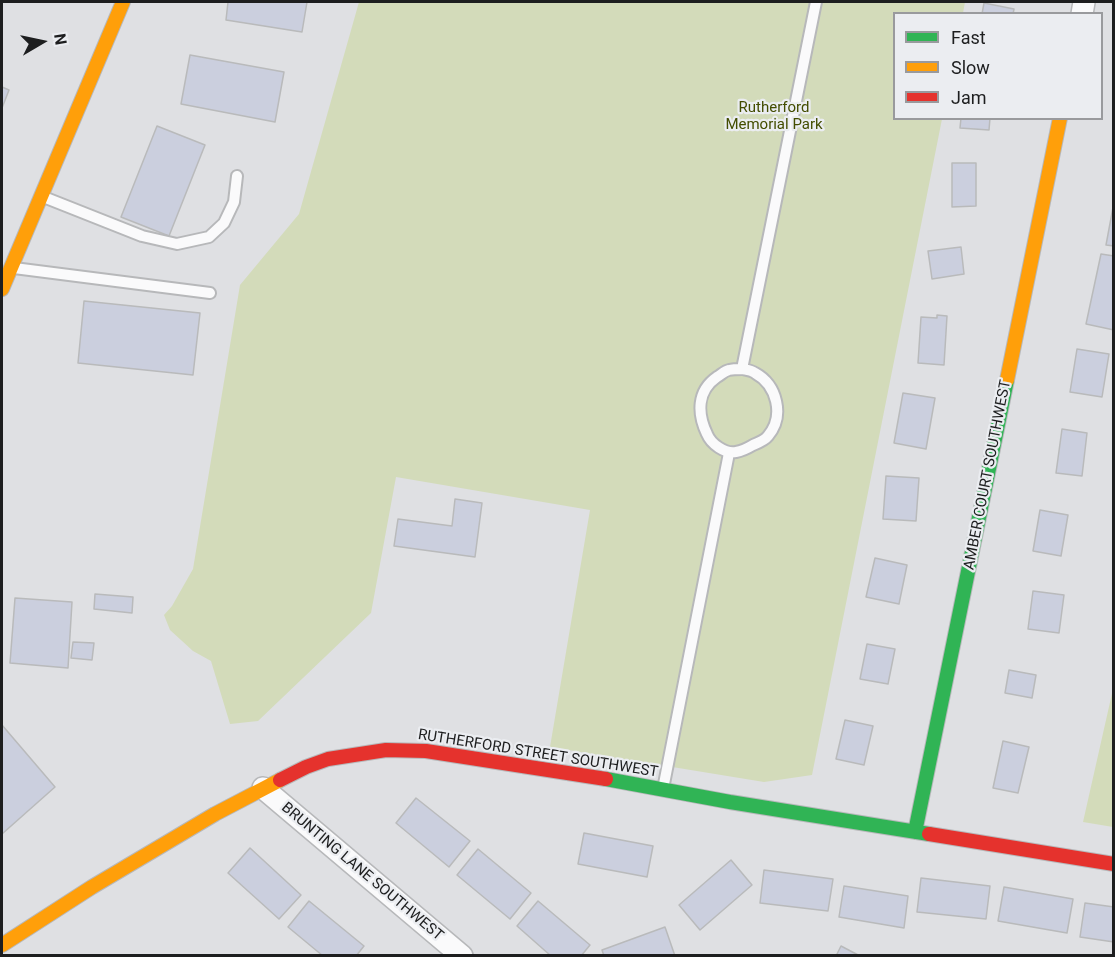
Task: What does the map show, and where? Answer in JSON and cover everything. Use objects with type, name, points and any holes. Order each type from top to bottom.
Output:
[{"type":"street","points":[[2,289],[123,2]]},
{"type":"street","name":"AMBER COURT SOUTHWEST","points":[[915,832],[1060,120]]},
{"type":"street","name":"RUTHERFORD STREET SOUTHWEST","points":[[2,945],[102,881],[263,788],[328,759],[386,750],[426,751],[613,780],[730,802],[1113,864]]},
{"type":"street","name":"BRUNTING LANE SOUTHWEST","points":[[263,788],[462,956]]},
{"type":"lane","points":[[742,369],[816,2]]},
{"type":"lane","points":[[41,196],[142,236],[177,244],[209,237],[224,223],[234,202],[237,176]]},
{"type":"lane","points":[[10,268],[210,293]]},
{"type":"lane","points":[[727,370],[754,371],[771,386],[776,397],[776,422],[768,436],[758,443],[738,452],[729,453],[708,437],[700,411],[701,400],[706,387],[727,370]]},
{"type":"lane","points":[[663,789],[729,453]]},
{"type":"green space","name":"Rutherford Memorial Park","points":[[359,2],[965,2],[963,12],[893,12],[893,120],[942,120],[812,775],[764,782],[550,747],[590,510],[396,477],[371,613],[258,721],[230,724],[211,661],[193,651],[170,630],[164,615],[172,606],[193,569],[240,285],[299,214]]},
{"type":"green space","points":[[1113,689],[1114,827],[1083,822]]},
{"type":"building","points":[[228,2],[307,2],[302,32],[226,20]]},
{"type":"building","points":[[984,3],[1014,9],[1013,12],[982,12]]},
{"type":"building","points":[[190,55],[284,72],[275,122],[181,104]]},
{"type":"building","points":[[2,87],[9,90],[2,108]]},
{"type":"building","points":[[961,120],[990,120],[989,130],[960,128]]},
{"type":"building","points":[[157,126],[205,145],[169,236],[121,217]]},
{"type":"building","points":[[952,163],[976,163],[976,206],[952,207]]},
{"type":"building","points":[[1114,202],[1114,246],[1106,245]]},
{"type":"building","points":[[961,247],[964,274],[932,279],[928,251]]},
{"type":"building","points":[[1101,254],[1114,256],[1114,330],[1086,324]]},
{"type":"building","points":[[84,301],[200,313],[193,375],[78,363]]},
{"type":"building","points":[[937,315],[947,316],[944,365],[918,363],[921,317],[937,318]]},
{"type":"building","points":[[1077,349],[1109,354],[1102,397],[1070,392]]},
{"type":"building","points":[[903,393],[935,398],[926,449],[894,443]]},
{"type":"building","points":[[1062,429],[1087,433],[1082,476],[1056,473]]},
{"type":"building","points":[[886,476],[919,478],[916,521],[883,519]]},
{"type":"building","points":[[455,499],[482,503],[475,557],[394,546],[398,519],[452,526]]},
{"type":"building","points":[[1040,510],[1068,515],[1061,556],[1033,551]]},
{"type":"building","points":[[875,558],[907,565],[899,604],[866,597]]},
{"type":"building","points":[[1033,591],[1064,595],[1059,633],[1028,629]]},
{"type":"building","points":[[95,594],[133,597],[132,613],[94,609]]},
{"type":"building","points":[[15,598],[72,602],[68,668],[10,663]]},
{"type":"building","points":[[73,642],[94,643],[92,660],[71,658]]},
{"type":"building","points":[[867,644],[895,649],[888,684],[860,679]]},
{"type":"building","points":[[1009,670],[1036,675],[1032,698],[1005,693]]},
{"type":"building","points":[[845,720],[873,726],[864,765],[836,759]]},
{"type":"building","points":[[2,725],[55,787],[2,834]]},
{"type":"building","points":[[1003,741],[1029,747],[1018,793],[993,788]]},
{"type":"building","points":[[416,798],[470,841],[449,867],[396,823]]},
{"type":"building","points":[[584,833],[653,846],[647,877],[578,864]]},
{"type":"building","points":[[250,848],[301,895],[279,919],[228,873]]},
{"type":"building","points":[[478,849],[531,893],[510,919],[457,875]]},
{"type":"building","points":[[731,860],[752,885],[700,930],[679,905]]},
{"type":"building","points":[[764,870],[833,879],[828,911],[760,903]]},
{"type":"building","points":[[921,878],[990,886],[986,919],[917,912]]},
{"type":"building","points":[[844,886],[908,896],[904,928],[839,917]]},
{"type":"building","points":[[1004,887],[1073,899],[1067,933],[998,921]]},
{"type":"building","points":[[309,901],[364,946],[356,956],[323,956],[288,927]]},
{"type":"building","points":[[538,901],[590,945],[581,956],[551,956],[517,926]]},
{"type":"building","points":[[1085,903],[1114,907],[1114,942],[1080,937]]},
{"type":"building","points":[[665,927],[675,956],[604,956],[602,950]]},
{"type":"building","points":[[841,946],[860,956],[836,956]]},
{"type":"traffic: fast","points":[[915,832],[1007,380]]},
{"type":"traffic: fast","points":[[606,779],[730,802],[929,834]]},
{"type":"traffic: slow","points":[[2,289],[123,2]]},
{"type":"traffic: slow","points":[[1007,380],[1060,120]]},
{"type":"traffic: slow","points":[[2,945],[92,887],[215,814],[280,780]]},
{"type":"traffic: jam","points":[[280,780],[328,759],[386,750],[426,751],[606,779]]},
{"type":"traffic: jam","points":[[929,834],[1114,864]]}]
